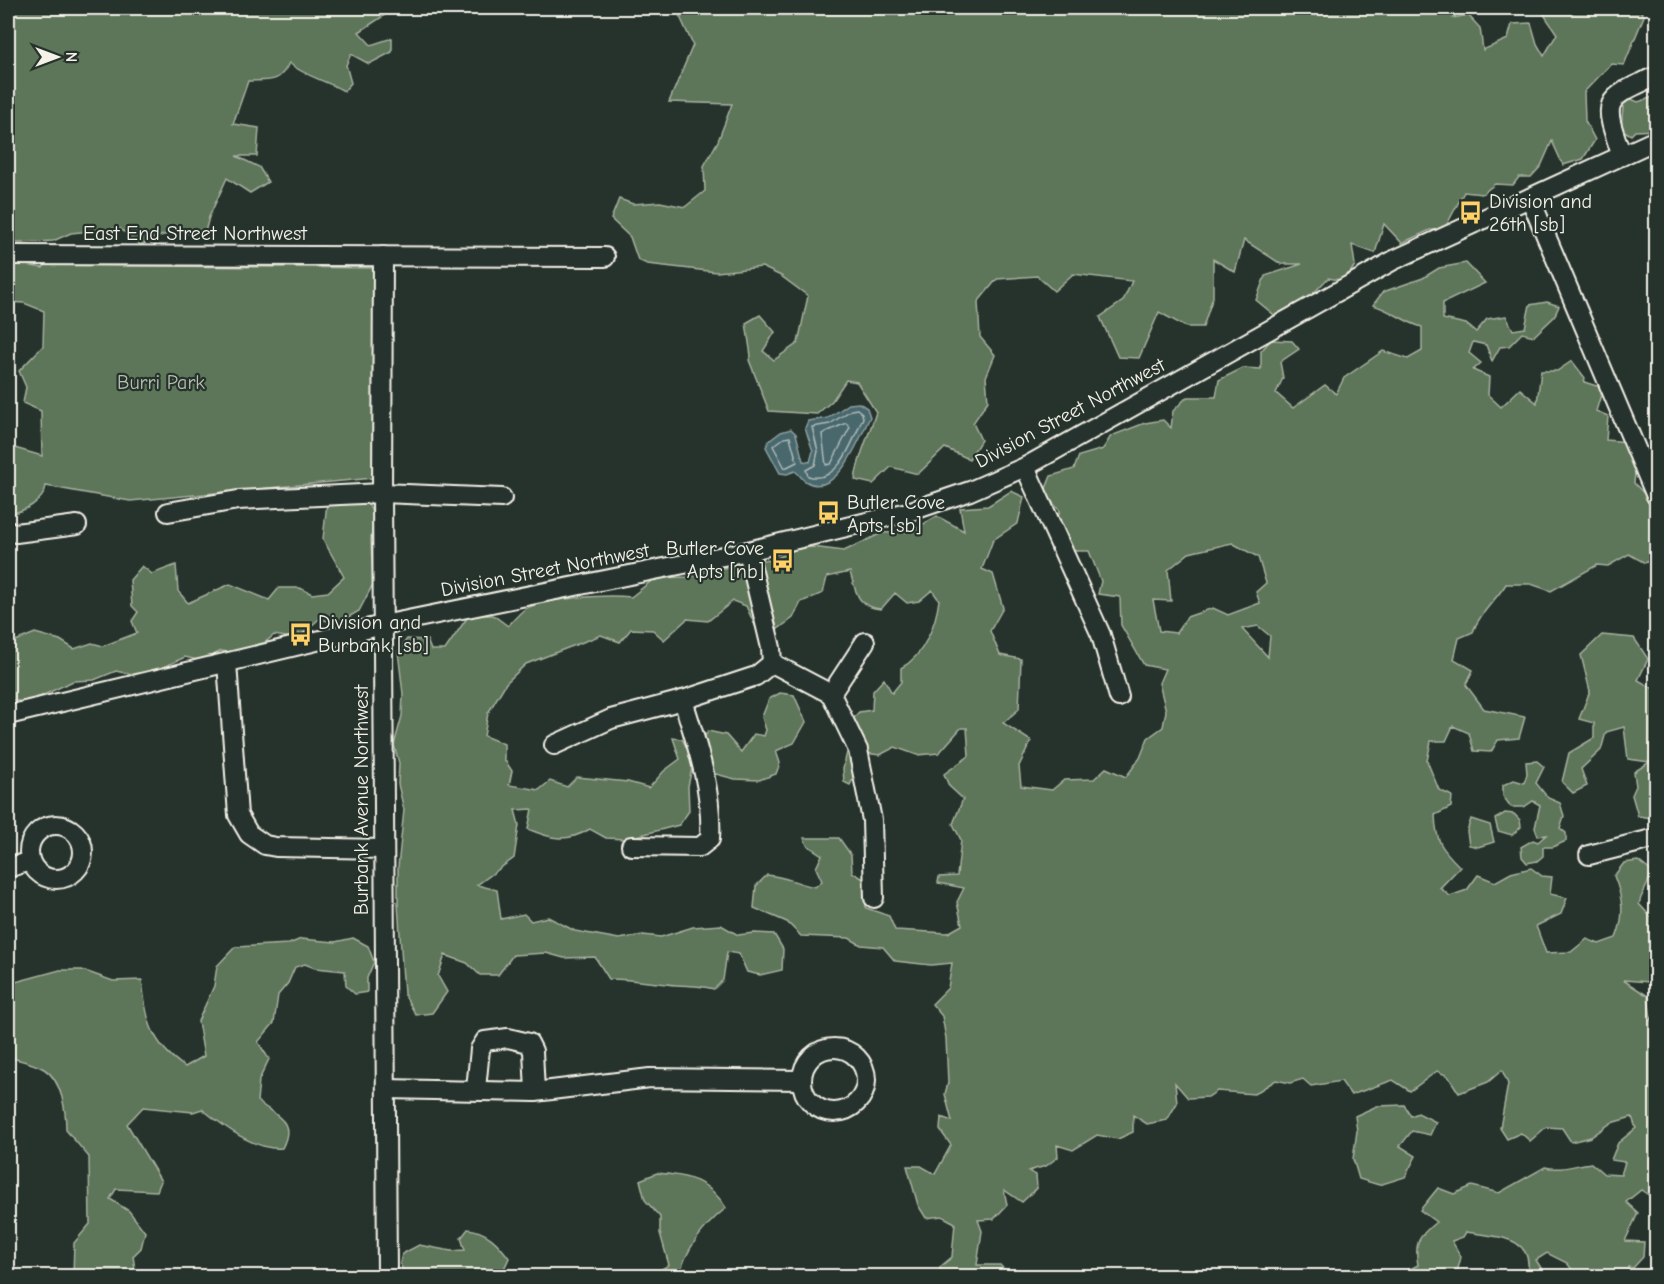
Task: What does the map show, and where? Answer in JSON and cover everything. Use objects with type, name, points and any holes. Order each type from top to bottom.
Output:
[{"type":"street","points":[[1622,156],[1608,118],[1609,107],[1621,92],[1656,76]]},
{"type":"street","name":"Division Street Northwest","points":[[8,715],[383,625],[748,551],[908,512],[970,491],[1025,467],[1394,260],[1656,140]]},
{"type":"street","points":[[1530,198],[1656,496]]},
{"type":"street","name":"East End Street Northwest","points":[[8,255],[383,256]]},
{"type":"street","points":[[383,256],[605,257]]},
{"type":"street","name":"Burbank Avenue Northwest","points":[[383,256],[382,493],[387,1276]]},
{"type":"street","points":[[1025,467],[1101,635],[1119,697]]},
{"type":"street","points":[[168,512],[238,500],[382,493],[502,498]]},
{"type":"street","points":[[8,531],[16,533],[76,525]]},
{"type":"street","points":[[748,551],[771,648],[772,663]]},
{"type":"street","points":[[831,694],[865,642]]},
{"type":"street","points":[[227,663],[235,800],[242,824],[249,834],[266,845],[276,847],[384,849]]},
{"type":"street","points":[[772,663],[831,694],[858,750],[872,820],[874,898]]},
{"type":"street","points":[[554,745],[611,719],[683,700],[756,676],[772,663]]},
{"type":"street","points":[[631,846],[700,847],[710,839],[710,810],[705,777],[683,700]]},
{"type":"street","points":[[1589,855],[1656,838]]},
{"type":"street","points":[[8,868],[30,861]]},
{"type":"street","points":[[476,1089],[480,1049],[485,1041],[508,1038],[529,1043],[533,1051],[535,1092]]},
{"type":"street","points":[[386,1089],[476,1089],[535,1092],[650,1078],[802,1080]]},
{"type":"green space","points":[[8,8],[387,8],[388,13],[359,32],[371,45],[392,38],[392,52],[369,64],[351,54],[346,65],[351,83],[344,91],[302,72],[289,63],[281,75],[273,80],[248,81],[233,124],[259,128],[257,156],[236,156],[259,167],[268,182],[250,193],[227,178],[209,217],[205,232],[163,235],[141,245],[119,228],[71,233],[53,241],[19,243],[8,240]]},
{"type":"green space","points":[[676,8],[1464,8],[1453,18],[1468,15],[1480,28],[1483,50],[1508,39],[1512,24],[1531,23],[1537,44],[1544,56],[1557,34],[1543,13],[1551,8],[1568,8],[1573,13],[1579,8],[1639,8],[1644,16],[1624,65],[1611,64],[1584,92],[1585,121],[1595,140],[1583,159],[1563,165],[1552,141],[1541,166],[1531,177],[1519,177],[1513,185],[1495,184],[1482,194],[1464,192],[1444,230],[1430,230],[1402,243],[1384,224],[1375,253],[1352,245],[1355,265],[1345,281],[1328,278],[1307,300],[1278,318],[1256,300],[1265,276],[1302,264],[1281,264],[1244,240],[1235,272],[1213,259],[1213,297],[1203,327],[1186,327],[1159,312],[1139,358],[1118,357],[1100,317],[1123,301],[1132,281],[1073,274],[1054,291],[1037,276],[997,279],[978,302],[980,337],[995,355],[986,377],[988,401],[973,423],[981,440],[969,459],[945,448],[918,474],[891,467],[873,484],[855,480],[861,454],[876,412],[857,382],[846,380],[832,401],[817,414],[769,411],[749,360],[751,356],[746,323],[760,315],[775,332],[763,351],[774,360],[798,343],[808,296],[781,276],[762,267],[717,272],[647,264],[638,260],[630,237],[611,219],[619,199],[633,204],[660,202],[685,207],[705,191],[704,166],[718,141],[732,104],[669,102],[693,45]]},
{"type":"green space","points":[[1624,96],[1638,102],[1656,96],[1656,130],[1635,131],[1631,135],[1621,129]]},
{"type":"green space","name":"Burri Park","points":[[8,262],[43,268],[45,265],[377,268],[373,478],[130,501],[46,486],[41,497],[32,505],[8,514],[8,446],[42,456],[41,411],[23,403],[26,387],[19,371],[43,346],[44,311],[24,303],[8,302]]},
{"type":"green space","points":[[1466,263],[1485,283],[1443,303],[1443,319],[1466,324],[1476,332],[1487,319],[1506,316],[1513,330],[1525,328],[1530,305],[1547,302],[1559,306],[1554,317],[1534,336],[1522,333],[1509,346],[1500,347],[1492,361],[1486,345],[1473,342],[1469,353],[1481,363],[1473,370],[1489,377],[1488,395],[1501,407],[1520,389],[1537,403],[1541,371],[1557,371],[1572,361],[1585,378],[1584,382],[1603,388],[1596,411],[1608,416],[1606,440],[1638,443],[1634,483],[1650,500],[1649,518],[1656,521],[1656,557],[1645,563],[1629,554],[1608,566],[1597,565],[1551,591],[1531,584],[1506,584],[1479,619],[1473,632],[1459,638],[1454,659],[1473,670],[1466,685],[1484,709],[1525,717],[1519,738],[1498,740],[1491,752],[1474,751],[1469,733],[1453,726],[1446,741],[1431,741],[1427,761],[1439,790],[1452,796],[1451,807],[1435,815],[1436,824],[1441,844],[1460,867],[1440,888],[1450,896],[1467,890],[1478,875],[1495,882],[1511,873],[1531,868],[1542,876],[1552,877],[1550,894],[1567,898],[1561,914],[1536,926],[1546,953],[1571,952],[1587,939],[1599,944],[1616,938],[1621,922],[1622,907],[1614,876],[1624,863],[1638,861],[1651,871],[1639,904],[1650,916],[1656,917],[1656,972],[1650,982],[1623,980],[1648,996],[1651,1020],[1656,1013],[1656,1195],[1653,1193],[1656,1200],[1641,1190],[1626,1202],[1638,1213],[1625,1241],[1644,1242],[1643,1257],[1633,1268],[1628,1267],[1629,1276],[1577,1276],[1567,1263],[1547,1253],[1536,1260],[1546,1276],[1527,1276],[1528,1263],[1519,1245],[1500,1237],[1466,1232],[1463,1237],[1452,1241],[1461,1257],[1456,1276],[1397,1276],[1418,1265],[1419,1240],[1425,1231],[1436,1222],[1420,1210],[1438,1188],[1454,1194],[1472,1186],[1499,1193],[1545,1167],[1562,1168],[1591,1163],[1604,1174],[1621,1175],[1625,1162],[1611,1160],[1618,1143],[1636,1128],[1632,1117],[1611,1123],[1591,1137],[1571,1142],[1562,1128],[1546,1127],[1530,1141],[1521,1133],[1507,1139],[1500,1128],[1508,1084],[1502,1070],[1488,1082],[1459,1093],[1448,1076],[1437,1071],[1410,1091],[1393,1080],[1351,1095],[1341,1081],[1311,1086],[1303,1079],[1290,1083],[1276,1080],[1254,1094],[1217,1091],[1208,1097],[1188,1098],[1175,1083],[1177,1103],[1167,1120],[1147,1124],[1133,1115],[1133,1132],[1118,1139],[1097,1135],[1073,1150],[1057,1145],[1058,1157],[1046,1166],[1028,1171],[1036,1175],[1037,1188],[1022,1202],[1004,1190],[1007,1205],[994,1219],[978,1220],[982,1231],[977,1265],[1000,1265],[1010,1276],[980,1276],[979,1274],[941,1276],[940,1267],[952,1257],[955,1223],[942,1216],[926,1218],[918,1205],[907,1166],[921,1166],[935,1174],[951,1145],[940,1130],[941,1117],[952,1121],[945,1094],[948,1083],[946,1038],[942,1016],[932,1004],[948,988],[952,963],[931,965],[895,961],[883,947],[861,945],[849,938],[801,936],[787,922],[754,908],[756,886],[767,875],[815,887],[822,881],[816,868],[822,855],[807,845],[804,838],[839,838],[851,855],[852,872],[865,880],[866,908],[889,916],[895,930],[948,933],[962,925],[957,902],[964,888],[938,883],[939,877],[957,876],[961,840],[953,824],[963,799],[949,786],[944,774],[969,756],[967,728],[961,728],[939,753],[917,755],[895,747],[880,755],[865,753],[850,785],[844,782],[843,769],[850,740],[844,728],[859,712],[872,710],[873,691],[884,679],[892,693],[901,682],[901,668],[909,663],[922,648],[932,629],[939,600],[932,590],[919,601],[907,603],[895,593],[881,609],[873,608],[862,602],[850,572],[827,577],[823,593],[801,602],[793,618],[778,629],[758,632],[746,606],[733,601],[708,621],[687,619],[664,640],[653,630],[631,629],[620,642],[601,635],[526,664],[506,683],[488,713],[484,736],[504,744],[504,759],[512,771],[509,785],[539,790],[550,781],[567,787],[577,777],[628,782],[649,788],[664,771],[680,759],[673,738],[682,739],[692,757],[708,731],[726,735],[741,752],[754,734],[764,736],[766,730],[762,717],[769,699],[780,693],[794,695],[806,722],[794,743],[776,751],[780,763],[776,774],[759,780],[735,779],[716,774],[696,781],[692,768],[688,786],[689,811],[679,825],[625,839],[606,838],[590,829],[566,838],[544,835],[528,829],[532,809],[515,810],[519,825],[514,858],[477,885],[497,890],[501,919],[524,914],[531,921],[548,917],[575,931],[619,939],[643,935],[661,937],[693,927],[721,925],[738,935],[774,934],[783,949],[782,970],[760,975],[747,972],[739,954],[727,952],[723,980],[714,989],[609,979],[595,957],[564,958],[546,953],[513,955],[498,975],[480,975],[467,963],[445,955],[438,976],[447,992],[432,1013],[416,1015],[404,994],[398,867],[404,810],[398,784],[399,763],[394,745],[402,716],[403,694],[398,651],[407,639],[427,640],[431,650],[445,650],[469,615],[493,615],[508,626],[525,609],[535,605],[577,598],[631,597],[655,578],[689,577],[758,559],[771,561],[796,549],[812,547],[844,551],[882,533],[910,532],[937,516],[964,531],[960,508],[988,506],[1011,491],[1024,497],[1018,523],[993,540],[982,569],[993,574],[1003,608],[990,631],[1000,655],[1021,659],[1019,709],[1003,723],[1031,741],[1019,766],[1021,786],[1052,790],[1064,780],[1094,779],[1106,768],[1126,777],[1140,758],[1148,738],[1163,727],[1166,711],[1159,683],[1165,669],[1144,665],[1121,625],[1120,597],[1098,594],[1101,581],[1089,551],[1072,551],[1054,527],[1060,511],[1044,493],[1051,476],[1074,469],[1079,456],[1103,449],[1111,436],[1145,423],[1163,420],[1171,428],[1173,411],[1187,397],[1216,397],[1219,380],[1243,368],[1261,369],[1261,351],[1271,340],[1292,341],[1299,349],[1280,362],[1283,378],[1276,393],[1293,408],[1325,385],[1336,394],[1344,378],[1383,351],[1408,359],[1422,351],[1422,327],[1373,305],[1383,292],[1423,278],[1439,268]],"holes":[[[1232,543],[1258,557],[1266,583],[1256,592],[1260,603],[1228,615],[1213,608],[1187,617],[1176,633],[1159,631],[1153,600],[1171,601],[1168,570],[1189,553]],[[1258,626],[1270,636],[1268,657],[1242,629]]]},
{"type":"green space","points":[[364,489],[373,516],[371,540],[373,584],[359,611],[338,623],[319,619],[297,639],[274,635],[250,655],[221,651],[202,661],[185,657],[142,677],[116,671],[94,680],[73,681],[27,703],[8,699],[8,644],[35,633],[60,640],[74,649],[92,643],[103,646],[137,633],[132,621],[138,612],[132,606],[130,580],[142,566],[152,574],[176,565],[178,591],[188,603],[230,584],[269,600],[279,588],[300,588],[312,594],[328,592],[344,577],[323,539],[327,503]]},
{"type":"green space","points":[[1602,635],[1634,638],[1648,659],[1638,680],[1654,689],[1656,686],[1656,828],[1653,818],[1638,816],[1632,795],[1636,786],[1634,772],[1650,762],[1628,759],[1624,727],[1606,732],[1601,750],[1581,769],[1587,786],[1573,793],[1562,782],[1569,753],[1594,738],[1594,723],[1579,719],[1590,691],[1581,655]]},
{"type":"green space","points":[[1537,761],[1544,767],[1536,783],[1548,798],[1560,803],[1564,816],[1560,828],[1566,833],[1566,841],[1553,847],[1543,847],[1543,856],[1537,861],[1527,863],[1522,857],[1521,847],[1533,840],[1538,842],[1546,835],[1538,836],[1535,828],[1540,805],[1533,801],[1524,807],[1511,807],[1503,796],[1503,785],[1514,780],[1524,783],[1527,774],[1526,762]]},
{"type":"green space","points":[[1505,813],[1514,814],[1520,820],[1521,827],[1512,835],[1498,831],[1495,819]]},
{"type":"green space","points":[[1471,819],[1490,825],[1494,842],[1478,847],[1469,845],[1467,831]]},
{"type":"green space","points":[[353,938],[368,946],[374,962],[367,978],[367,992],[355,994],[346,986],[345,971],[315,968],[305,964],[295,967],[288,983],[278,995],[274,1023],[258,1042],[269,1059],[259,1080],[257,1101],[277,1115],[285,1125],[286,1139],[282,1148],[261,1145],[239,1136],[202,1109],[193,1112],[143,1107],[127,1124],[161,1181],[157,1191],[116,1189],[110,1199],[129,1211],[145,1232],[141,1248],[133,1256],[136,1276],[73,1276],[74,1243],[90,1224],[89,1157],[66,1130],[62,1097],[55,1080],[44,1069],[36,1065],[8,1057],[8,984],[60,970],[82,970],[113,981],[142,980],[145,1007],[152,1029],[164,1049],[185,1067],[204,1056],[198,1021],[214,986],[217,966],[235,947],[289,944],[301,939],[335,942]]},
{"type":"green space","points":[[1404,1105],[1411,1116],[1418,1113],[1436,1122],[1430,1135],[1412,1131],[1400,1146],[1416,1156],[1405,1177],[1379,1185],[1359,1179],[1353,1159],[1357,1131],[1355,1116],[1377,1106]]},
{"type":"green space","points":[[657,1173],[697,1181],[713,1191],[726,1208],[710,1222],[697,1239],[686,1257],[679,1276],[649,1276],[669,1265],[660,1233],[660,1217],[645,1200],[640,1180]]},
{"type":"green space","points":[[468,1229],[481,1232],[492,1239],[509,1258],[503,1271],[497,1276],[405,1276],[400,1263],[402,1254],[419,1245],[451,1251],[465,1250],[461,1238]]},
{"type":"water","points":[[859,403],[867,408],[870,417],[846,464],[837,475],[817,485],[805,481],[795,471],[787,474],[780,473],[766,447],[769,441],[781,432],[791,429],[796,434],[803,461],[810,462],[813,451],[805,428],[808,421],[828,418],[849,404]]},
{"type":"place","name":"Division and 26th [sb]","points":[[1471,212]]},
{"type":"place","name":"Butler Cove Apts [sb]","points":[[829,513]]},
{"type":"place","name":"Butler Cove Apts [nb]","points":[[782,560]]},
{"type":"place","name":"Division and Burbank [sb]","points":[[300,634]]}]
